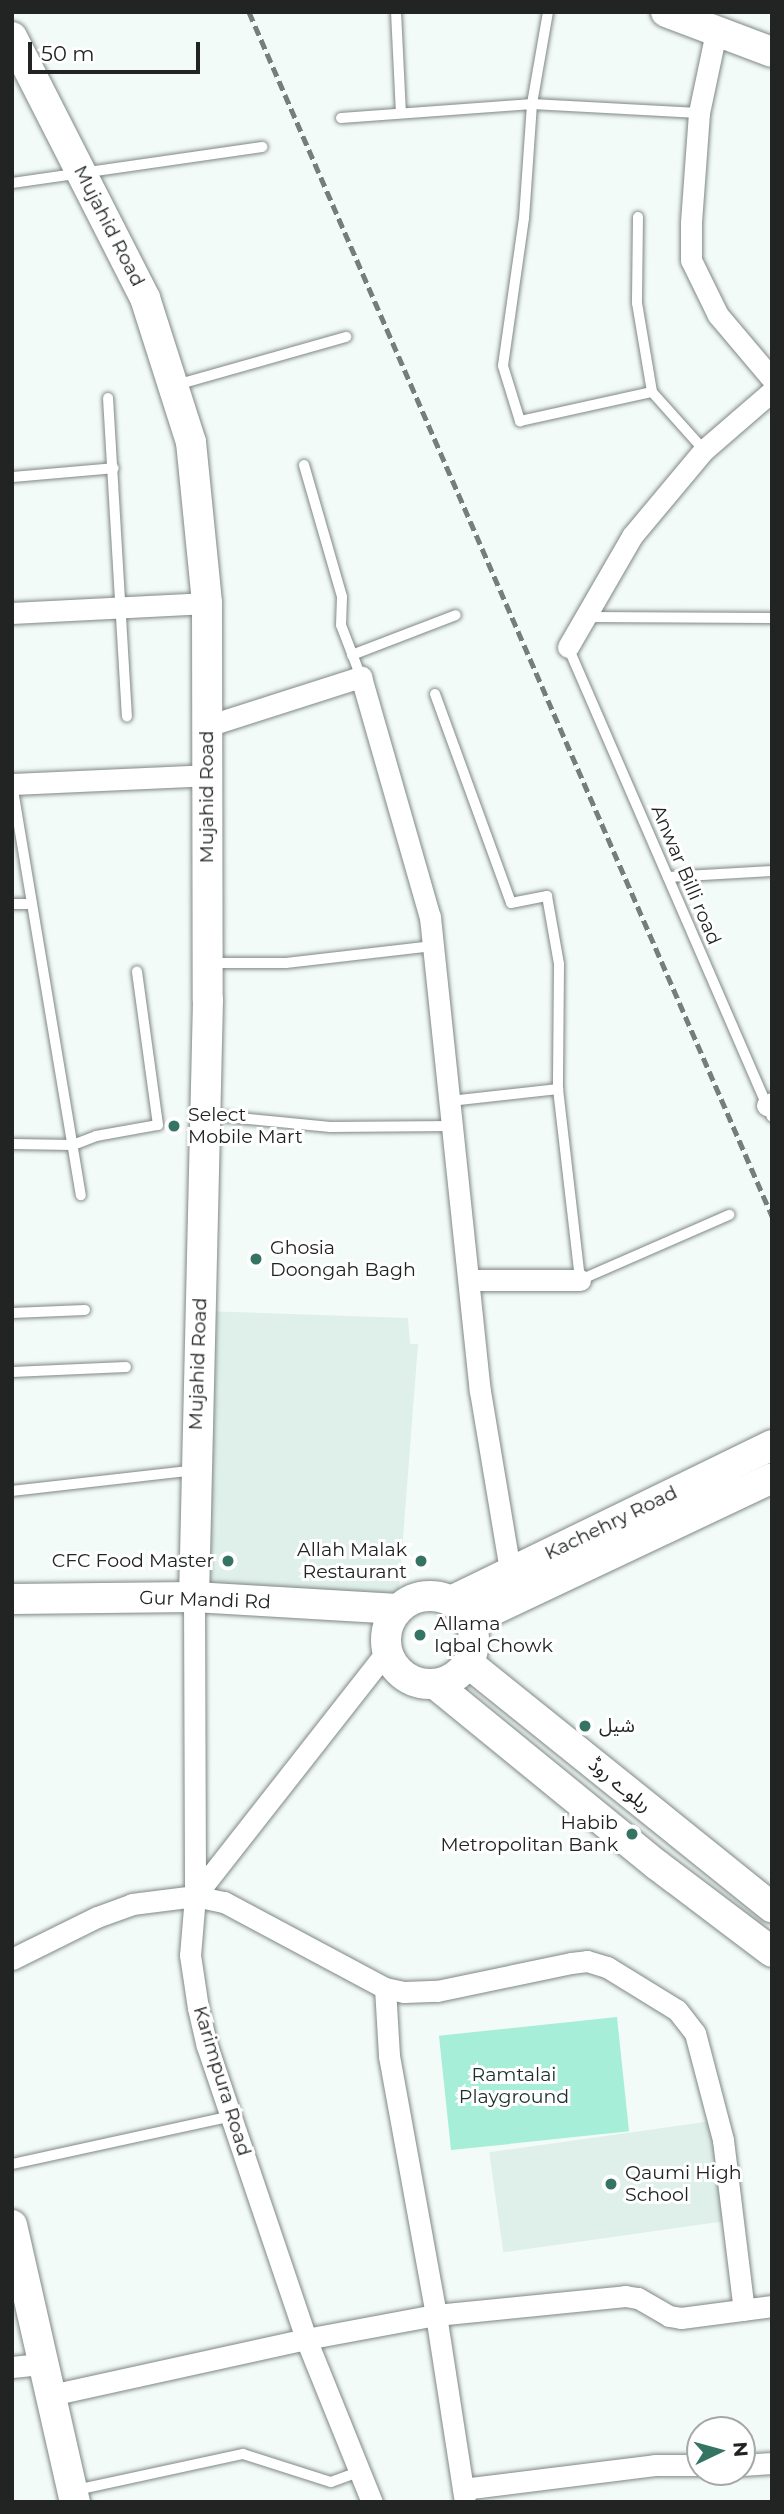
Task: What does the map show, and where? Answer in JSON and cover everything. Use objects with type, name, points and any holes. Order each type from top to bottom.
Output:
[{"type":"main road","points":[[666,12],[772,52]]},
{"type":"main road","name":"Mujahid Road","points":[[12,37],[145,298],[191,442],[207,603],[208,963],[194,1597]]},
{"type":"main road","name":"Kachehry Road","points":[[461,1611],[510,1571],[772,1445]]},
{"type":"main road","name":"Kachehry Road","points":[[461,1611],[772,1478]]},
{"type":"main road","points":[[423,1596],[461,1611],[473,1650],[468,1663],[458,1674],[435,1684],[417,1682],[393,1665],[387,1651],[386,1636],[398,1609],[423,1596]]},
{"type":"main road","name":"Gur Mandi Rd","points":[[12,1599],[194,1597],[398,1609]]},
{"type":"main road","name":"ریلوے روڈ","points":[[468,1663],[772,1907]]},
{"type":"main road","points":[[435,1684],[657,1865],[772,1952]]},
{"type":"main road","points":[[12,2225],[74,2496]]},
{"type":"street","points":[[716,32],[699,113],[691,260],[719,315],[772,379]]},
{"type":"street","points":[[568,647],[632,536],[704,450],[772,391]]},
{"type":"street","points":[[12,613],[207,603]]},
{"type":"street","points":[[207,726],[361,677],[430,917],[480,1391],[510,1571]]},
{"type":"street","points":[[12,784],[207,775]]},
{"type":"street","points":[[469,1280],[580,1280]]},
{"type":"street","name":"Karimpura Road","points":[[194,1597],[195,1896],[192,1975],[207,2046],[306,2339],[372,2502]]},
{"type":"street","points":[[195,1896],[387,1651]]},
{"type":"street","points":[[12,1959],[97,1917],[132,1904],[195,1896],[224,1902],[385,1989],[437,1991],[587,1961],[607,1967],[677,2010],[695,2033],[721,2130],[744,2310]]},
{"type":"street","points":[[385,1989],[389,2056],[436,2315],[464,2495],[655,2465],[686,2465]]},
{"type":"street","points":[[51,2395],[306,2339],[436,2315],[625,2296],[638,2298],[669,2316],[681,2318],[772,2306]]},
{"type":"street","points":[[12,2367],[43,2364]]},
{"type":"lane","points":[[396,12],[401,113]]},
{"type":"lane","points":[[548,12],[532,104],[524,218],[503,366],[520,421],[652,392]]},
{"type":"lane","points":[[341,118],[532,104],[699,113]]},
{"type":"lane","points":[[12,183],[262,147]]},
{"type":"lane","points":[[638,217],[637,303],[652,392],[704,450]]},
{"type":"lane","points":[[173,385],[346,337]]},
{"type":"lane","points":[[108,398],[127,716]]},
{"type":"lane","points":[[304,465],[342,597],[341,625],[361,677]]},
{"type":"lane","points":[[12,477],[114,468]]},
{"type":"lane","points":[[352,654],[456,615]]},
{"type":"lane","points":[[586,617],[772,618]]},
{"type":"lane","name":"Anwar Billi road","points":[[568,647],[770,1108]]},
{"type":"lane","points":[[435,694],[511,903],[547,897],[559,964],[558,1089],[580,1280],[729,1215]]},
{"type":"lane","points":[[12,784],[81,1195]]},
{"type":"lane","points":[[668,877],[772,871]]},
{"type":"lane","points":[[12,904],[32,904]]},
{"type":"lane","points":[[208,963],[286,963],[433,946]]},
{"type":"lane","points":[[12,1144],[73,1146],[96,1136],[158,1125],[138,971]]},
{"type":"lane","points":[[450,1101],[558,1089]]},
{"type":"lane","points":[[205,1115],[330,1127],[452,1126]]},
{"type":"lane","points":[[12,1313],[85,1310]]},
{"type":"lane","points":[[12,1372],[126,1367]]},
{"type":"lane","points":[[12,1491],[195,1469]]},
{"type":"lane","points":[[12,2164],[232,2116]]},
{"type":"lane","points":[[74,2496],[243,2454],[331,2482],[361,2471]]},
{"type":"shaded area","points":[[204,1311],[408,1318],[410,1344],[418,1344],[398,1603],[201,1590]]},
{"type":"shaded area","name":"Qaumi High School","points":[[719,2120],[733,2220],[503,2252],[489,2152]]},
{"type":"green space","name":"Ramtalai Playground","points":[[617,2017],[629,2131],[451,2150],[439,2036]]},
{"type":"railway","points":[[249,12],[772,1216]]},
{"type":"place","name":"Select Mobile Mart","points":[[174,1126]]},
{"type":"place","name":"Ghosia Doongah Bagh","points":[[256,1259]]},
{"type":"place","name":"CFC Food Master","points":[[228,1561]]},
{"type":"place","name":"Allah Malak Restaurant","points":[[421,1561]]},
{"type":"place","name":"Allama Iqbal Chowk","points":[[420,1635]]},
{"type":"place","name":"شیل","points":[[585,1726]]},
{"type":"place","name":"Habib Metropolitan Bank","points":[[632,1834]]},
{"type":"place","name":"Qaumi High School","points":[[611,2184]]}]
